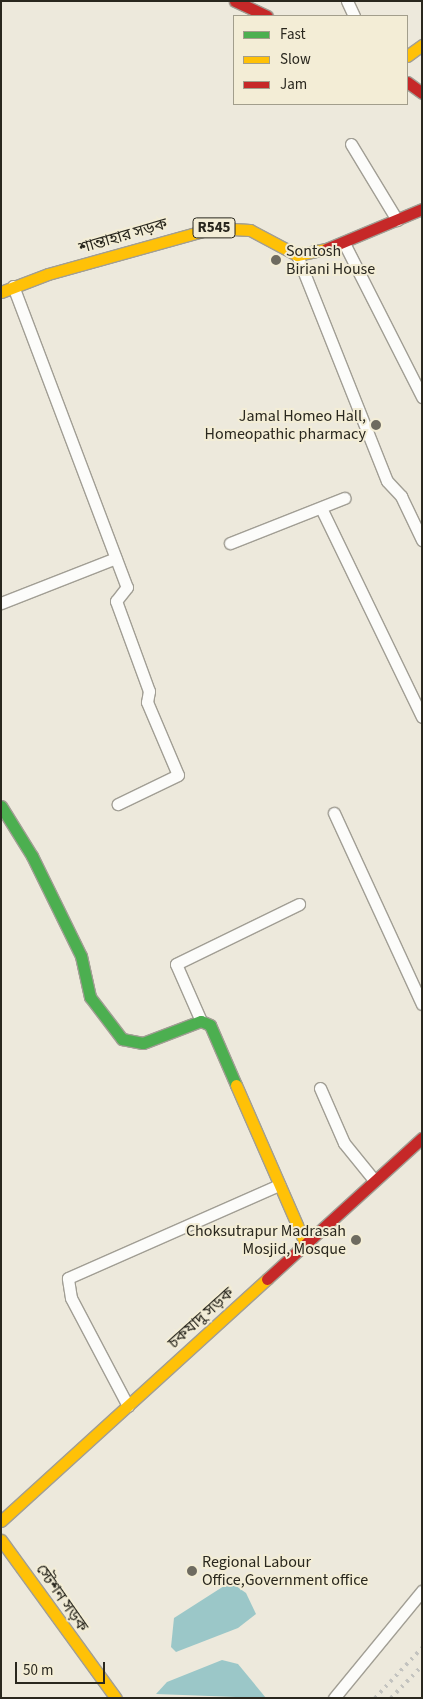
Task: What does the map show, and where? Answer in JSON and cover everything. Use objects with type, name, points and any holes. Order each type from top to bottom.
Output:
[{"type":"street","points":[[235,1],[265,15]]},
{"type":"street","points":[[347,1],[354,15]]},
{"type":"street","points":[[408,55],[422,45]]},
{"type":"street","points":[[408,83],[422,93]]},
{"type":"street","points":[[351,144],[397,220]]},
{"type":"street","points":[[422,209],[344,243],[297,255],[387,481],[401,496],[422,540]]},
{"type":"street","name":"শান্তাহার সড়ক","points":[[1,292],[13,286],[214,228],[250,230],[297,255]]},
{"type":"street","points":[[344,243],[422,397]]},
{"type":"street","points":[[13,286],[128,587],[116,601],[149,692],[146,702],[178,775],[118,804]]},
{"type":"street","points":[[230,543],[344,498]]},
{"type":"street","points":[[321,508],[422,717]]},
{"type":"street","points":[[1,603],[116,558]]},
{"type":"street","points":[[1,806],[32,856],[81,956],[90,998],[122,1039],[143,1043],[201,1021]]},
{"type":"street","points":[[334,813],[422,1004]]},
{"type":"street","points":[[299,904],[176,964],[201,1021],[215,1035],[306,1246]]},
{"type":"street","points":[[320,1088],[344,1143],[374,1180]]},
{"type":"street","name":"চকযাদু সড়ক","points":[[1,1521],[306,1246],[374,1180],[422,1138]]},
{"type":"street","points":[[128,1406],[71,1298],[68,1278],[279,1185]]},
{"type":"street","name":"স্টেশন সড়ক","points":[[1,1540],[116,1698]]},
{"type":"street","points":[[334,1698],[422,1591]]},
{"type":"water","points":[[224,1586],[236,1586],[246,1593],[256,1614],[238,1628],[176,1652],[171,1647],[174,1618]]},
{"type":"water","points":[[222,1660],[238,1664],[266,1698],[156,1694],[167,1682]]},
{"type":"railway","points":[[375,1698],[422,1648]]},
{"type":"railway","points":[[391,1698],[422,1666]]},
{"type":"traffic: fast","points":[[1,806],[32,856],[81,956],[90,997],[122,1039],[143,1043],[201,1021],[210,1025],[236,1085]]},
{"type":"traffic: slow","points":[[408,55],[422,45]]},
{"type":"traffic: slow","points":[[1,292],[48,274],[214,228],[250,230],[297,255],[326,249]]},
{"type":"traffic: slow","points":[[236,1085],[306,1245]]},
{"type":"traffic: slow","points":[[1,1521],[267,1279]]},
{"type":"traffic: slow","points":[[1,1540],[116,1698]]},
{"type":"traffic: jam","points":[[235,1],[265,15]]},
{"type":"traffic: jam","points":[[408,83],[422,93]]},
{"type":"traffic: jam","points":[[326,249],[422,209]]},
{"type":"traffic: jam","points":[[267,1279],[422,1138]]},
{"type":"place","name":"Sontosh Biriani House","points":[[276,260]]},
{"type":"place","name":"Jamal Homeo Hall, Homeopathic pharmacy","points":[[376,425]]},
{"type":"place","name":"Choksutrapur Madrasah Mosjid, Mosque","points":[[356,1240]]},
{"type":"place","name":"Regional Labour Office,Government office","points":[[192,1571]]}]
